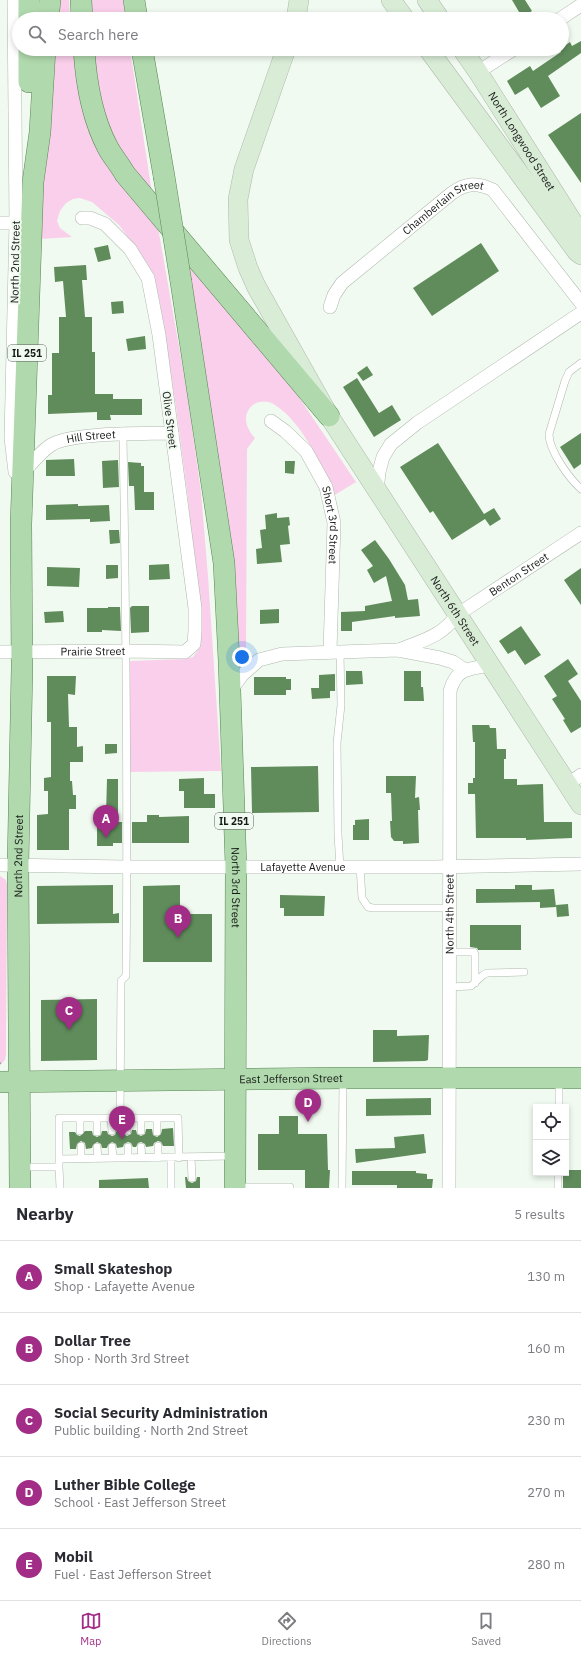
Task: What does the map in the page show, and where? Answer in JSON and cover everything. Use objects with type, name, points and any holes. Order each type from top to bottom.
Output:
[{"type":"main road","points":[[29,0],[29,12]]},
{"type":"main road","points":[[49,12],[50,0]]},
{"type":"main road","points":[[81,0],[82,12]]},
{"type":"main road","points":[[134,0],[136,12]]},
{"type":"main road","points":[[297,12],[299,0]]},
{"type":"main road","points":[[391,0],[400,12]]},
{"type":"main road","points":[[427,0],[435,12]]},
{"type":"main road","points":[[29,56],[29,133],[34,182]]},
{"type":"main road","name":"North 2nd Street","points":[[20,1188],[20,1167],[5,1072],[9,865],[22,652],[22,474],[34,182],[40,132],[45,56]]},
{"type":"main road","points":[[85,56],[86,73],[95,116],[108,148],[125,174],[329,416]]},
{"type":"main road","name":"North 3rd Street","points":[[143,56],[181,282],[224,563],[236,868],[235,1187]]},
{"type":"main road","name":"North 6th Street","points":[[284,56],[244,169],[238,199],[240,240],[248,268],[256,286],[329,416],[490,665],[574,780],[581,805]]},
{"type":"main road","points":[[433,56],[577,252],[581,255]]},
{"type":"main road","name":"North Longwood Street","points":[[467,56],[581,235]]},
{"type":"main road","name":"East Jefferson Street","points":[[5,1072],[120,1082],[449,1077],[581,1078]]},
{"type":"street","name":"North 2nd Street","points":[[14,0],[14,12]]},
{"type":"street","points":[[569,13],[581,5]]},
{"type":"street","name":"North 2nd Street","points":[[15,56],[16,223],[6,438],[21,524]]},
{"type":"street","points":[[478,72],[503,56]]},
{"type":"street","name":"Chamberlain Street","points":[[330,307],[334,294],[342,283],[452,193],[471,183],[483,185],[493,190],[581,303]]},
{"type":"street","name":"Olive Street","points":[[82,218],[90,218],[105,224],[130,249],[148,278],[159,335],[195,608],[196,631],[194,644],[185,652]]},
{"type":"street","points":[[0,224],[16,223]]},
{"type":"street","points":[[377,491],[379,472],[383,456],[391,444],[417,423],[581,313]]},
{"type":"street","name":"Short 3rd Street","points":[[270,421],[286,431],[306,451],[326,487],[334,523],[335,651]]},
{"type":"street","name":"Hill Street","points":[[22,474],[37,457],[51,445],[67,439],[172,433]]},
{"type":"street","name":"Benton Street","points":[[457,615],[581,533]]},
{"type":"street","points":[[398,650],[435,636],[448,626],[457,615]]},
{"type":"street","points":[[230,692],[242,675],[259,660],[282,654],[398,650],[440,658],[453,662],[465,670],[490,665]]},
{"type":"street","name":"Prairie Street","points":[[0,652],[185,652]]},
{"type":"street","name":"North 4th Street","points":[[449,1188],[450,691],[453,680],[458,674],[465,670]]},
{"type":"street","name":"Lafayette Avenue","points":[[9,865],[236,868],[450,867],[581,864]]},
{"type":"lane","points":[[581,363],[569,372],[565,381],[549,434],[549,441],[551,448],[573,482],[581,490]]},
{"type":"lane","points":[[123,435],[127,651],[127,867],[126,976],[121,981],[120,1082],[127,1131]]},
{"type":"lane","points":[[335,651],[340,705],[337,743],[338,835],[340,867]]},
{"type":"lane","points":[[360,867],[362,898],[368,907],[450,908]]},
{"type":"lane","points":[[450,952],[474,952],[475,983]]},
{"type":"lane","points":[[449,987],[467,986],[475,983],[482,975],[487,973],[524,972]]},
{"type":"lane","points":[[342,1188],[343,1078]]},
{"type":"lane","points":[[559,1078],[559,1104]]},
{"type":"lane","points":[[60,1188],[59,1118],[178,1118],[179,1158]]},
{"type":"lane","points":[[80,1118],[80,1131]]},
{"type":"lane","points":[[97,1118],[97,1132]]},
{"type":"lane","points":[[111,1118],[112,1131]]},
{"type":"lane","points":[[141,1118],[141,1131]]},
{"type":"lane","points":[[157,1118],[157,1132]]},
{"type":"lane","points":[[81,1146],[81,1158]]},
{"type":"lane","points":[[98,1146],[98,1158]]},
{"type":"lane","points":[[158,1146],[158,1158]]},
{"type":"lane","points":[[112,1147],[113,1158]]},
{"type":"lane","points":[[128,1147],[128,1158]]},
{"type":"lane","points":[[141,1147],[142,1158]]},
{"type":"lane","points":[[59,1159],[235,1156]]},
{"type":"lane","points":[[191,1157],[192,1178]]},
{"type":"lane","points":[[171,1158],[171,1188]]},
{"type":"lane","points":[[20,1167],[59,1167]]},
{"type":"lane","points":[[558,1176],[558,1188]]},
{"type":"lane","points":[[235,1187],[290,1187]]},
{"type":"shaded area","points":[[53,0],[69,0],[70,12],[52,12]]},
{"type":"shaded area","points":[[83,0],[123,0],[125,12],[84,12]]},
{"type":"shaded area","points":[[48,56],[74,56],[76,71],[157,222],[187,392],[201,492],[221,771],[130,772],[130,661],[185,659],[193,657],[198,650],[201,640],[188,499],[176,407],[160,303],[155,282],[136,248],[119,225],[92,202],[80,198],[73,199],[66,203],[60,211],[57,221],[60,228],[72,237],[40,239]]},
{"type":"shaded area","points":[[88,56],[131,56],[153,200],[110,139]]},
{"type":"shaded area","points":[[185,257],[286,378],[356,482],[333,496],[317,459],[295,423],[275,405],[268,402],[255,404],[250,408],[246,421],[255,438],[247,449],[246,658],[241,662],[228,552]]},
{"type":"shaded area","points":[[0,876],[6,880],[7,885],[6,1054],[5,1060],[0,1065]]},
{"type":"building","points":[[512,0],[525,0],[532,11],[519,12]]},
{"type":"building","points":[[581,41],[581,53],[548,76],[560,96],[541,108],[528,87],[515,95],[507,81],[530,66],[533,71],[555,56],[569,56],[570,42],[572,46]]},
{"type":"building","points":[[581,113],[581,183],[548,135]]},
{"type":"building","points":[[481,243],[499,271],[432,316],[413,288]]},
{"type":"building","points":[[108,245],[111,259],[98,262],[94,248]]},
{"type":"building","points":[[86,265],[87,280],[82,280],[85,317],[92,317],[92,352],[95,352],[95,394],[113,394],[113,399],[142,399],[142,415],[110,415],[111,420],[97,420],[97,412],[48,414],[48,395],[52,395],[52,353],[59,353],[59,317],[66,317],[63,281],[55,282],[54,267]]},
{"type":"building","points":[[123,301],[124,313],[112,314],[111,302]]},
{"type":"building","points":[[145,336],[146,349],[128,351],[126,339]]},
{"type":"building","points":[[367,366],[373,375],[363,381],[357,373]]},
{"type":"building","points":[[357,378],[379,413],[392,405],[401,420],[374,437],[343,387]]},
{"type":"building","points":[[581,433],[581,464],[574,469],[560,447]]},
{"type":"building","points":[[438,443],[484,514],[494,508],[501,519],[490,526],[485,519],[452,540],[433,511],[430,513],[400,467]]},
{"type":"building","points":[[74,459],[75,476],[46,476],[46,460]]},
{"type":"building","points":[[118,460],[119,487],[103,488],[102,461]]},
{"type":"building","points":[[285,461],[295,461],[294,474],[285,473]]},
{"type":"building","points":[[128,462],[141,463],[141,466],[144,466],[144,492],[154,492],[154,510],[135,510],[134,486],[129,486]]},
{"type":"building","points":[[78,504],[78,506],[109,505],[110,521],[90,522],[90,519],[46,520],[46,505]]},
{"type":"building","points":[[277,513],[277,518],[289,517],[290,525],[288,526],[290,544],[280,545],[282,562],[257,564],[256,549],[262,548],[260,530],[266,529],[265,515]]},
{"type":"building","points":[[109,530],[119,530],[120,543],[110,544]]},
{"type":"building","points":[[375,540],[405,585],[408,600],[418,599],[420,616],[395,618],[395,616],[352,622],[352,631],[341,631],[341,612],[365,611],[365,606],[392,601],[386,576],[374,583],[367,570],[373,566],[361,550]]},
{"type":"building","points":[[169,564],[170,579],[149,580],[149,565]]},
{"type":"building","points":[[106,565],[118,565],[118,578],[106,579]]},
{"type":"building","points":[[47,567],[80,568],[79,587],[47,586]]},
{"type":"building","points":[[581,568],[581,605],[564,580]]},
{"type":"building","points":[[132,606],[149,606],[149,632],[131,633],[130,608]]},
{"type":"building","points":[[120,607],[121,631],[102,630],[102,632],[87,632],[87,608]]},
{"type":"building","points":[[279,609],[279,623],[260,624],[260,610]]},
{"type":"building","points":[[63,611],[64,622],[45,623],[44,612]]},
{"type":"building","points":[[521,626],[541,655],[525,665],[515,650],[508,654],[499,641]]},
{"type":"building","points":[[568,659],[578,674],[568,681],[581,701],[581,727],[571,733],[563,720],[565,719],[552,699],[557,696],[544,676]]},
{"type":"building","points":[[346,671],[362,671],[363,684],[346,685]]},
{"type":"building","points":[[404,671],[421,671],[421,687],[423,687],[424,701],[404,701]]},
{"type":"building","points":[[335,674],[335,691],[330,691],[330,698],[312,699],[311,688],[319,688],[319,675]]},
{"type":"building","points":[[47,676],[76,676],[75,695],[68,694],[69,727],[77,727],[77,747],[83,746],[83,762],[70,762],[70,781],[72,781],[73,795],[76,795],[76,809],[69,809],[69,850],[37,850],[37,815],[48,814],[48,791],[44,791],[44,778],[51,777],[51,722],[47,722]]},
{"type":"building","points":[[254,677],[286,677],[286,679],[291,679],[291,690],[286,690],[286,695],[254,695]]},
{"type":"building","points":[[472,725],[489,725],[490,728],[496,728],[497,749],[506,749],[506,759],[504,759],[504,779],[517,779],[517,785],[543,784],[544,822],[572,822],[572,838],[526,840],[526,838],[476,838],[475,794],[468,794],[468,783],[473,783],[473,778],[475,778],[475,742],[473,742]]},
{"type":"building","points":[[105,744],[117,744],[117,753],[105,754]]},
{"type":"building","points":[[318,766],[319,812],[252,813],[251,767]]},
{"type":"building","points":[[386,776],[416,776],[415,798],[419,797],[420,810],[418,810],[419,843],[403,844],[403,841],[394,841],[391,837],[391,793],[386,793]]},
{"type":"building","points":[[204,778],[204,794],[215,794],[215,808],[184,808],[184,791],[179,791],[179,779]]},
{"type":"building","points":[[107,779],[118,779],[118,822],[122,822],[122,843],[113,843],[113,846],[97,846],[97,815],[106,815]]},
{"type":"building","points":[[147,815],[159,815],[159,817],[189,816],[189,843],[132,843],[132,822],[147,822]]},
{"type":"building","points":[[369,819],[369,840],[353,840],[353,825],[355,825],[355,820]]},
{"type":"building","points":[[113,885],[113,914],[119,913],[119,923],[37,924],[37,886]]},
{"type":"building","points":[[180,885],[180,914],[212,914],[212,962],[143,962],[143,886]]},
{"type":"building","points":[[515,885],[532,885],[532,890],[554,889],[556,907],[540,908],[540,902],[476,903],[476,889],[515,889]]},
{"type":"building","points":[[280,895],[325,896],[324,916],[284,916],[284,908],[280,908]]},
{"type":"building","points":[[568,904],[569,916],[557,917],[556,905]]},
{"type":"building","points":[[470,925],[521,925],[521,950],[478,950],[477,948],[470,947]]},
{"type":"building","points":[[97,999],[97,1060],[41,1061],[41,1000]]},
{"type":"building","points":[[373,1030],[397,1030],[397,1036],[429,1035],[428,1060],[373,1062]]},
{"type":"building","points":[[431,1098],[431,1115],[366,1116],[366,1099]]},
{"type":"building","points":[[279,1116],[298,1116],[298,1134],[327,1134],[328,1170],[330,1170],[329,1188],[305,1188],[305,1170],[258,1170],[258,1134],[279,1134]]},
{"type":"building","points":[[173,1128],[174,1146],[163,1146],[161,1142],[158,1141],[154,1143],[153,1146],[146,1147],[145,1144],[141,1142],[138,1143],[136,1147],[133,1147],[131,1143],[128,1142],[124,1144],[123,1147],[117,1148],[116,1144],[112,1142],[107,1148],[102,1148],[101,1144],[97,1142],[92,1148],[86,1149],[85,1143],[81,1141],[77,1144],[76,1149],[70,1149],[69,1132],[75,1132],[80,1136],[85,1131],[92,1131],[93,1135],[97,1137],[101,1135],[102,1131],[107,1131],[108,1134],[112,1136],[115,1135],[117,1130],[122,1130],[123,1134],[127,1136],[131,1134],[132,1130],[136,1130],[137,1134],[141,1136],[145,1134],[146,1129],[152,1129],[153,1135],[157,1137],[161,1134],[162,1129]]},
{"type":"building","points":[[424,1134],[426,1153],[356,1163],[355,1149],[395,1148],[394,1137]]},
{"type":"building","points":[[569,1170],[581,1170],[581,1188],[563,1188],[563,1176],[569,1176]]},
{"type":"building","points":[[352,1171],[416,1171],[416,1173],[427,1174],[427,1179],[433,1179],[432,1188],[397,1188],[397,1185],[352,1185]]},
{"type":"building","points":[[185,1177],[187,1177],[188,1181],[192,1183],[196,1181],[197,1177],[200,1177],[200,1188],[186,1188]]},
{"type":"building","points":[[148,1178],[149,1188],[99,1188],[99,1180]]},
{"type":"place","name":"Small Skateshop","points":[[106,838]]},
{"type":"place","name":"Dollar Tree","points":[[178,938]]},
{"type":"place","name":"Social Security Administration","points":[[69,1030]]},
{"type":"place","name":"Luther Bible College","points":[[308,1122]]},
{"type":"place","name":"Mobil","points":[[122,1139]]}]
